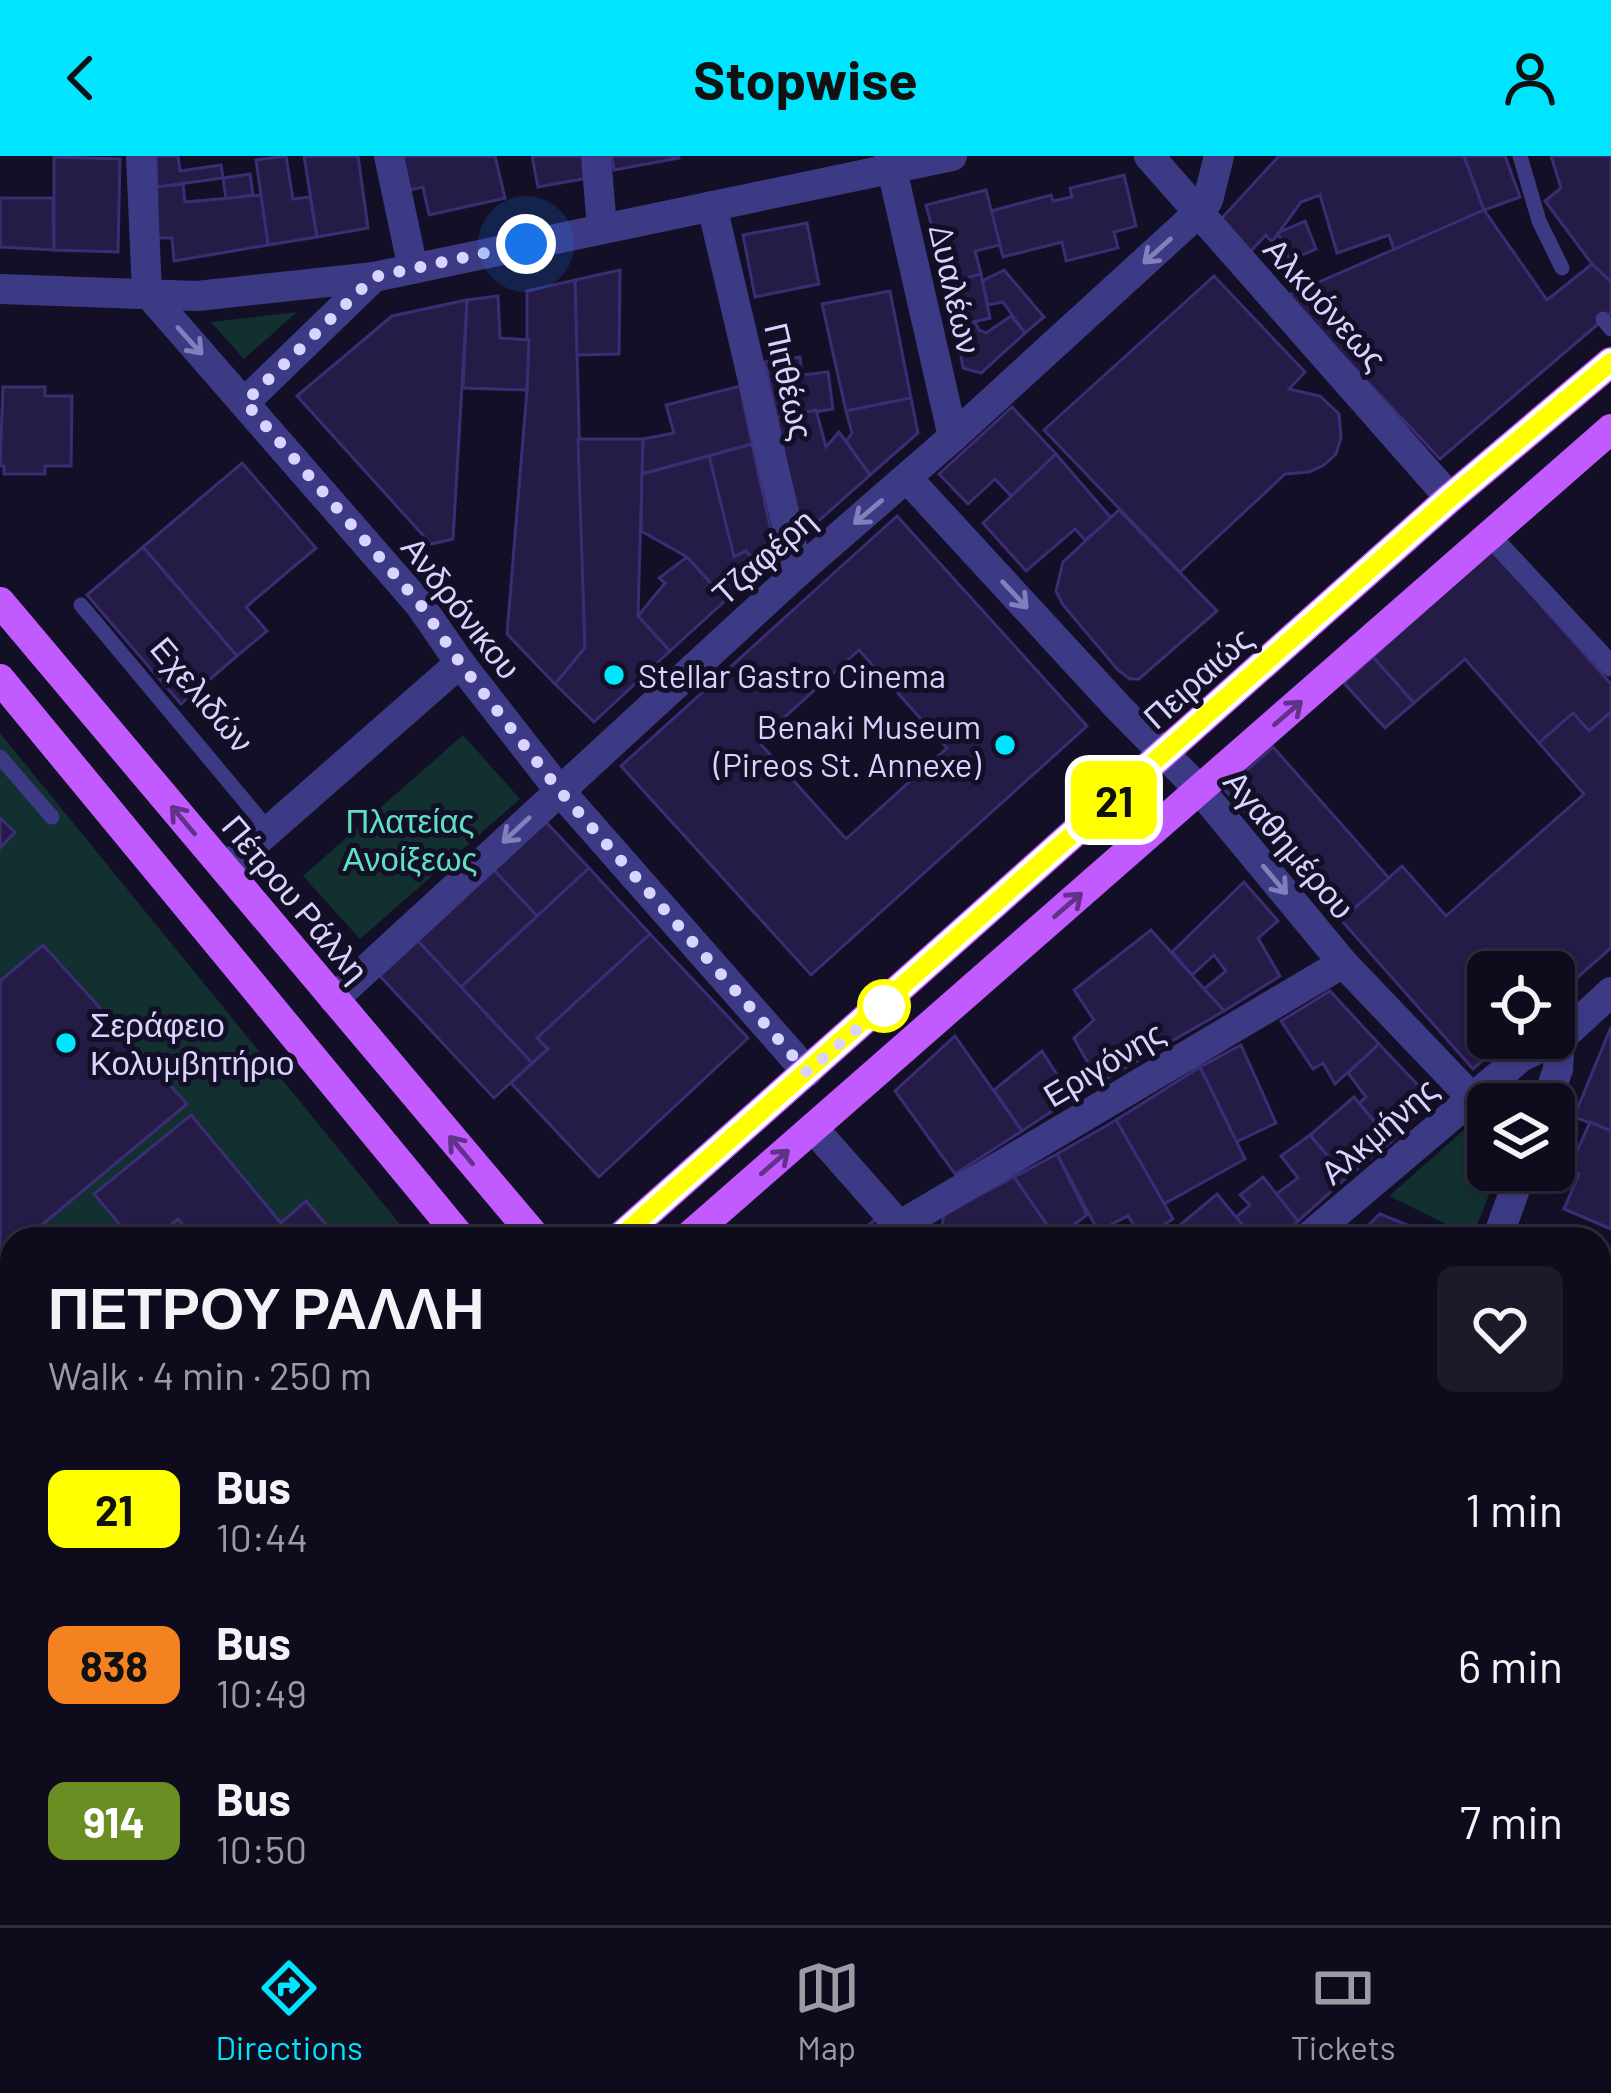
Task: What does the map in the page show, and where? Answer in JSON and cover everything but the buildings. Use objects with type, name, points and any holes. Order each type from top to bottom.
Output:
[{"type":"main road","name":"Πειραιώς","points":[[632,1227],[1450,498],[1611,362]]},
{"type":"main road","points":[[700,1227],[1611,429]]},
{"type":"main road","name":"Πέτρου Ράλλη","points":[[4,608],[527,1227]]},
{"type":"main road","points":[[0,679],[452,1227]]},
{"type":"street","points":[[141,156],[147,292]]},
{"type":"street","points":[[389,156],[413,269]]},
{"type":"street","points":[[596,156],[602,228]]},
{"type":"street","points":[[0,289],[197,296],[374,277],[890,163],[952,156]]},
{"type":"street","name":"Αλκυόνεως","points":[[1149,156],[1450,498]]},
{"type":"street","name":"Τζαφέρη","points":[[334,999],[798,572],[1198,213],[1208,200],[1219,156]]},
{"type":"street","name":"Δυαλέων","points":[[890,163],[953,437]]},
{"type":"street","name":"Πιτθέως","points":[[712,206],[798,572]]},
{"type":"street","points":[[245,402],[374,277]]},
{"type":"street","name":"Ανδρόνικου","points":[[147,292],[420,604],[559,790],[807,1072]]},
{"type":"street","name":"Αγαθημέρου","points":[[908,478],[1200,790],[1343,963],[1467,1093]]},
{"type":"street","points":[[1490,536],[1611,666]]},
{"type":"street","points":[[225,869],[460,663]]},
{"type":"street","name":"Εριγόνης","points":[[913,1227],[1343,963]]},
{"type":"street","name":"Αλκμήνης","points":[[1575,1026],[1611,992]]},
{"type":"street","name":"Αλκμήνης","points":[[1488,1083],[1518,1059]]},
{"type":"street","name":"Αλκμήνης","points":[[1320,1227],[1467,1100]]},
{"type":"street","points":[[813,1128],[901,1227]]},
{"type":"street","points":[[1501,1227],[1514,1191]]},
{"type":"lane","points":[[1520,156],[1539,221],[1562,268]]},
{"type":"lane","name":"Εχελιδών","points":[[81,605],[269,830]]},
{"type":"lane","points":[[0,757],[52,817]]},
{"type":"green space","points":[[297,312],[244,359],[211,322]]},
{"type":"green space","points":[[0,733],[402,1227],[0,1227]]},
{"type":"green space","name":"Πλατείας Ανοίξεως","points":[[463,735],[520,799],[360,939],[303,876]]},
{"type":"green space","points":[[1467,1127],[1467,1191],[1491,1191],[1476,1227],[1452,1227],[1389,1196]]},
{"type":"bus line","name":"21","points":[[632,1227],[1450,498],[1611,362]]},
{"type":"place","name":"Stellar Gastro Cinema","points":[[614,675]]},
{"type":"place","name":"Benaki Museum (Pireos St. Annexe)","points":[[1005,745]]},
{"type":"place","name":"Σεράφειο Κολυμβητήριο","points":[[66,1043]]},
{"type":"route","points":[[526,244],[374,277],[245,402],[420,604],[559,790],[807,1072],[884,1006]]}]
